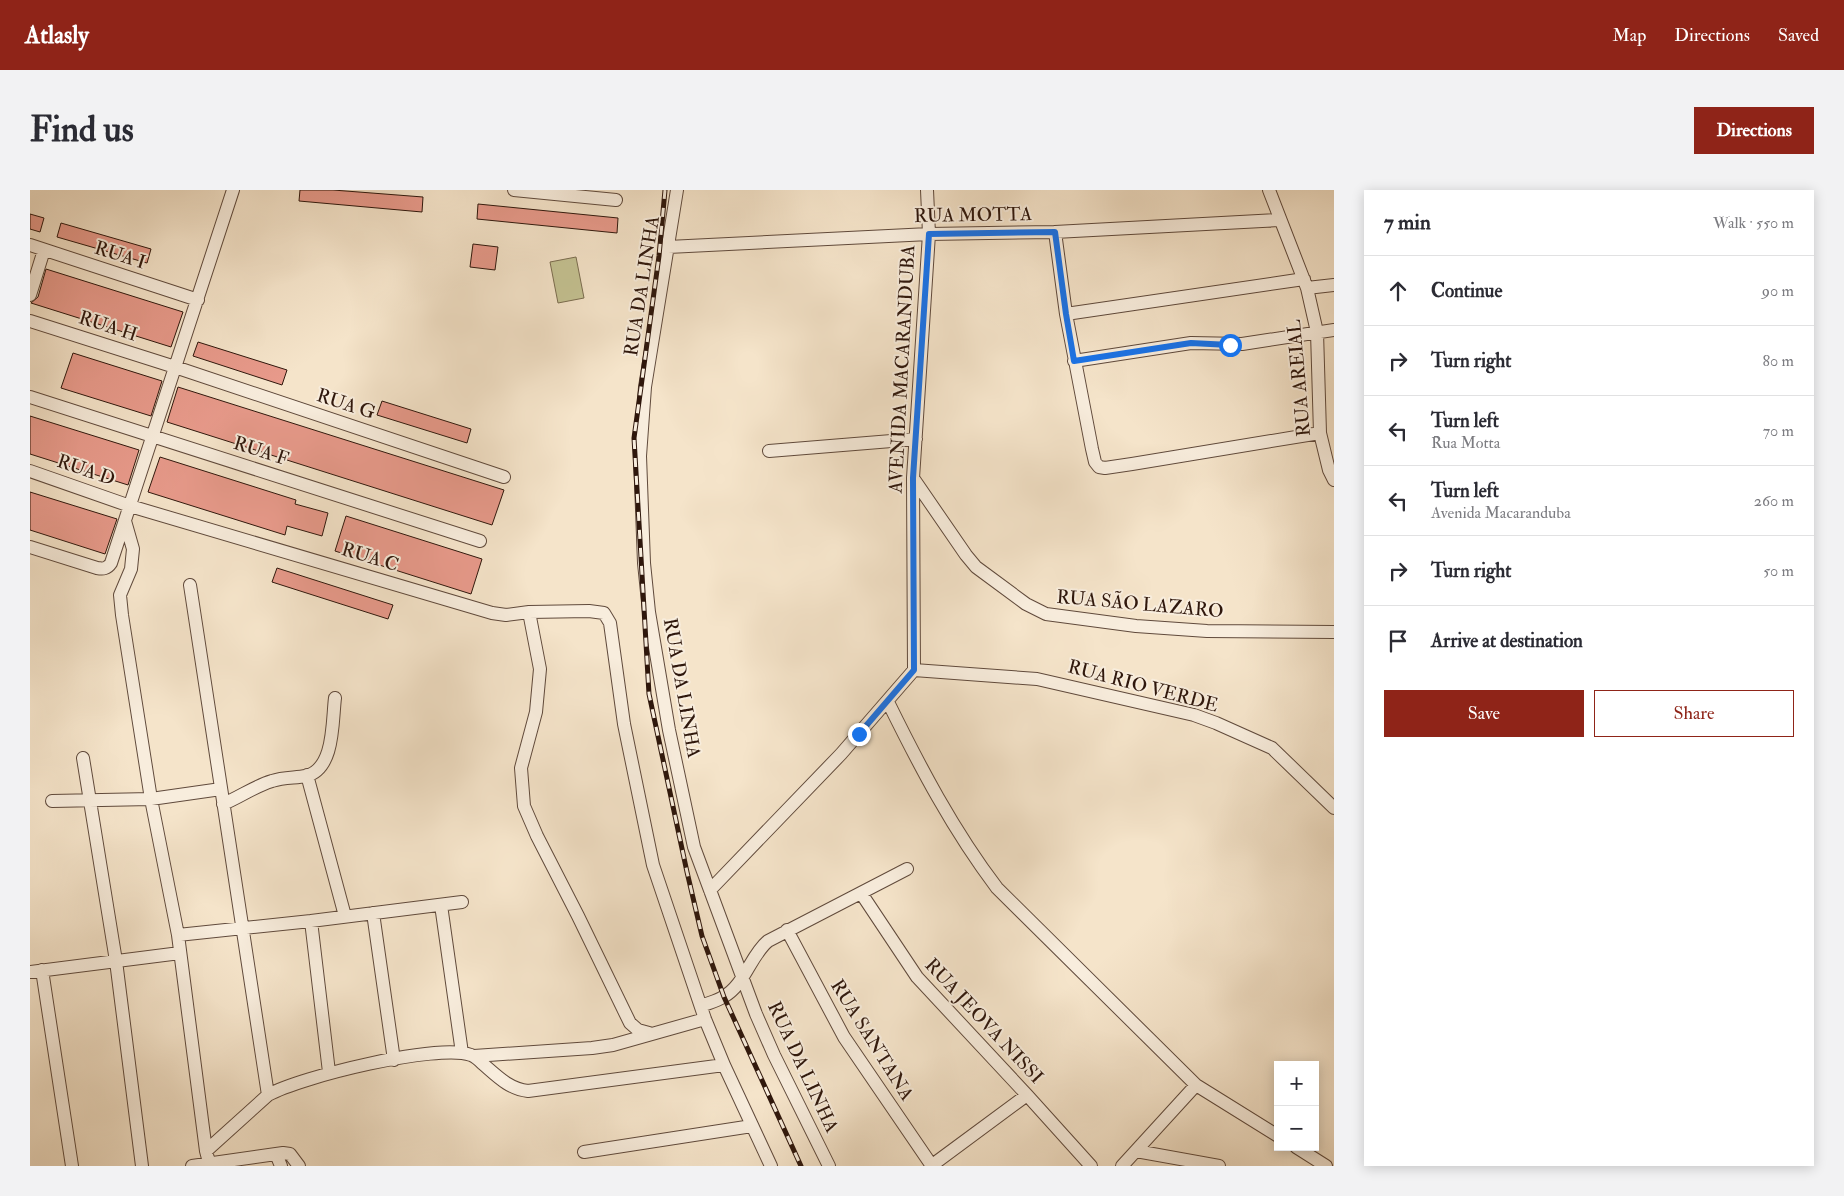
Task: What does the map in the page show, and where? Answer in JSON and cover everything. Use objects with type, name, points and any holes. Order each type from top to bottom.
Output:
[{"type":"street","points":[[30,547],[97,568],[103,569],[111,563],[233,190]]},
{"type":"street","points":[[514,190],[616,200]]},
{"type":"street","name":"RUA DA LINHA","points":[[676,190],[645,396],[640,456],[644,569],[649,612],[669,730],[694,847],[742,978],[774,1055],[829,1166]]},
{"type":"street","name":"AVENIDA MACARANDUBA","points":[[914,670],[913,478],[929,234],[928,190]]},
{"type":"street","name":"RUA AREIAL","points":[[1271,190],[1279,220],[1305,284],[1317,332],[1325,438],[1332,473]]},
{"type":"street","name":"RUA MOTTA","points":[[668,247],[929,234],[1055,232],[1279,220]]},
{"type":"street","points":[[1055,232],[1074,361],[1092,449],[1098,467],[1105,468],[1325,438]]},
{"type":"street","name":"RUA I","points":[[30,245],[198,300]]},
{"type":"street","points":[[30,295],[44,250]]},
{"type":"street","points":[[1066,314],[1305,284],[1334,285]]},
{"type":"street","name":"RUA H","points":[[30,321],[175,367]]},
{"type":"street","points":[[1074,361],[1191,343],[1242,344],[1334,330]]},
{"type":"street","name":"RUA G","points":[[175,367],[504,477]]},
{"type":"street","name":"RUA F","points":[[30,397],[153,435],[480,542]]},
{"type":"street","points":[[769,451],[916,439]]},
{"type":"street","name":"RUA D","points":[[30,471],[130,506]]},
{"type":"street","name":"RUA SÃO LAZARO","points":[[913,478],[976,567],[1026,604],[1046,614],[1136,626],[1207,631],[1334,632]]},
{"type":"street","name":"RUA C","points":[[130,506],[492,613],[506,615],[529,612],[594,611],[604,613],[610,623],[624,724],[649,849],[701,1006]]},
{"type":"street","points":[[125,521],[133,549],[131,569],[120,595],[151,798],[178,934],[208,1160]]},
{"type":"street","points":[[190,585],[268,1095]]},
{"type":"street","points":[[529,612],[540,670],[536,712],[521,768],[524,806],[630,1023],[638,1030],[649,1034]]},
{"type":"street","points":[[710,890],[841,754],[914,670]]},
{"type":"street","name":"RUA RIO VERDE","points":[[914,670],[1036,679],[1194,716],[1216,723],[1272,748],[1334,808]]},
{"type":"street","points":[[223,804],[269,782],[284,778],[307,776],[315,772],[324,763],[330,743],[335,698]]},
{"type":"street","points":[[888,702],[947,816],[973,857],[997,888],[1196,1085],[1274,1134]]},
{"type":"street","points":[[83,758],[116,961],[142,1166]]},
{"type":"street","points":[[307,776],[345,916]]},
{"type":"street","points":[[52,801],[151,798],[221,789]]},
{"type":"street","points":[[771,1166],[724,1065],[701,1006],[724,997],[742,978],[760,949],[768,941],[907,868]]},
{"type":"street","name":"RUA JEOVA NISSI","points":[[861,893],[917,977],[1090,1166]]},
{"type":"street","points":[[178,934],[310,921],[462,902]]},
{"type":"street","points":[[441,905],[468,1054],[508,1085],[521,1091],[528,1091],[724,1065]]},
{"type":"street","points":[[373,913],[394,1060]]},
{"type":"street","points":[[310,921],[329,1072]]},
{"type":"street","name":"RUA SANTANA","points":[[786,930],[844,1037],[932,1166]]},
{"type":"street","points":[[72,1166],[36,971],[180,953]]},
{"type":"street","points":[[208,1160],[268,1095],[286,1086],[329,1072],[419,1056],[592,1048],[623,1043],[705,1019]]},
{"type":"street","points":[[1122,1166],[1196,1085]]},
{"type":"street","points":[[932,1166],[1027,1095]]},
{"type":"street","points":[[584,1152],[752,1126]]},
{"type":"street","points":[[1136,1151],[1219,1166]]},
{"type":"street","points":[[1302,1151],[1326,1166]]},
{"type":"street","points":[[192,1166],[208,1160],[279,1160],[290,1154],[299,1166]]},
{"type":"shaded area","points":[[576,257],[584,298],[558,303],[550,262]]},
{"type":"building","points":[[300,190],[333,190],[423,197],[422,212],[299,201]]},
{"type":"building","points":[[478,204],[618,218],[617,233],[477,219]]},
{"type":"building","points":[[30,214],[44,218],[40,232],[30,229]]},
{"type":"building","points":[[61,223],[151,249],[147,263],[57,237]]},
{"type":"building","points":[[473,244],[498,247],[495,270],[470,267]]},
{"type":"building","points":[[46,269],[183,312],[171,347],[31,303],[38,297]]},
{"type":"building","points":[[198,342],[287,370],[282,385],[193,356]]},
{"type":"building","points":[[73,353],[162,381],[151,416],[61,388]]},
{"type":"building","points":[[178,387],[504,490],[492,525],[167,422]]},
{"type":"building","points":[[382,401],[471,429],[467,443],[377,415]]},
{"type":"building","points":[[30,416],[139,450],[128,485],[30,454]]},
{"type":"building","points":[[160,457],[296,500],[295,504],[328,513],[322,536],[287,526],[285,535],[148,492]]},
{"type":"building","points":[[30,492],[117,519],[105,554],[30,530]]},
{"type":"building","points":[[346,516],[482,559],[471,594],[335,551]]},
{"type":"building","points":[[277,568],[393,605],[388,619],[272,582]]},
{"type":"railway","points":[[665,190],[659,256],[634,438],[649,694],[702,936],[724,997],[801,1166]]},
{"type":"route","points":[[859,734],[914,670],[913,478],[929,234],[1055,232],[1074,361],[1191,343],[1230,345]]}]
